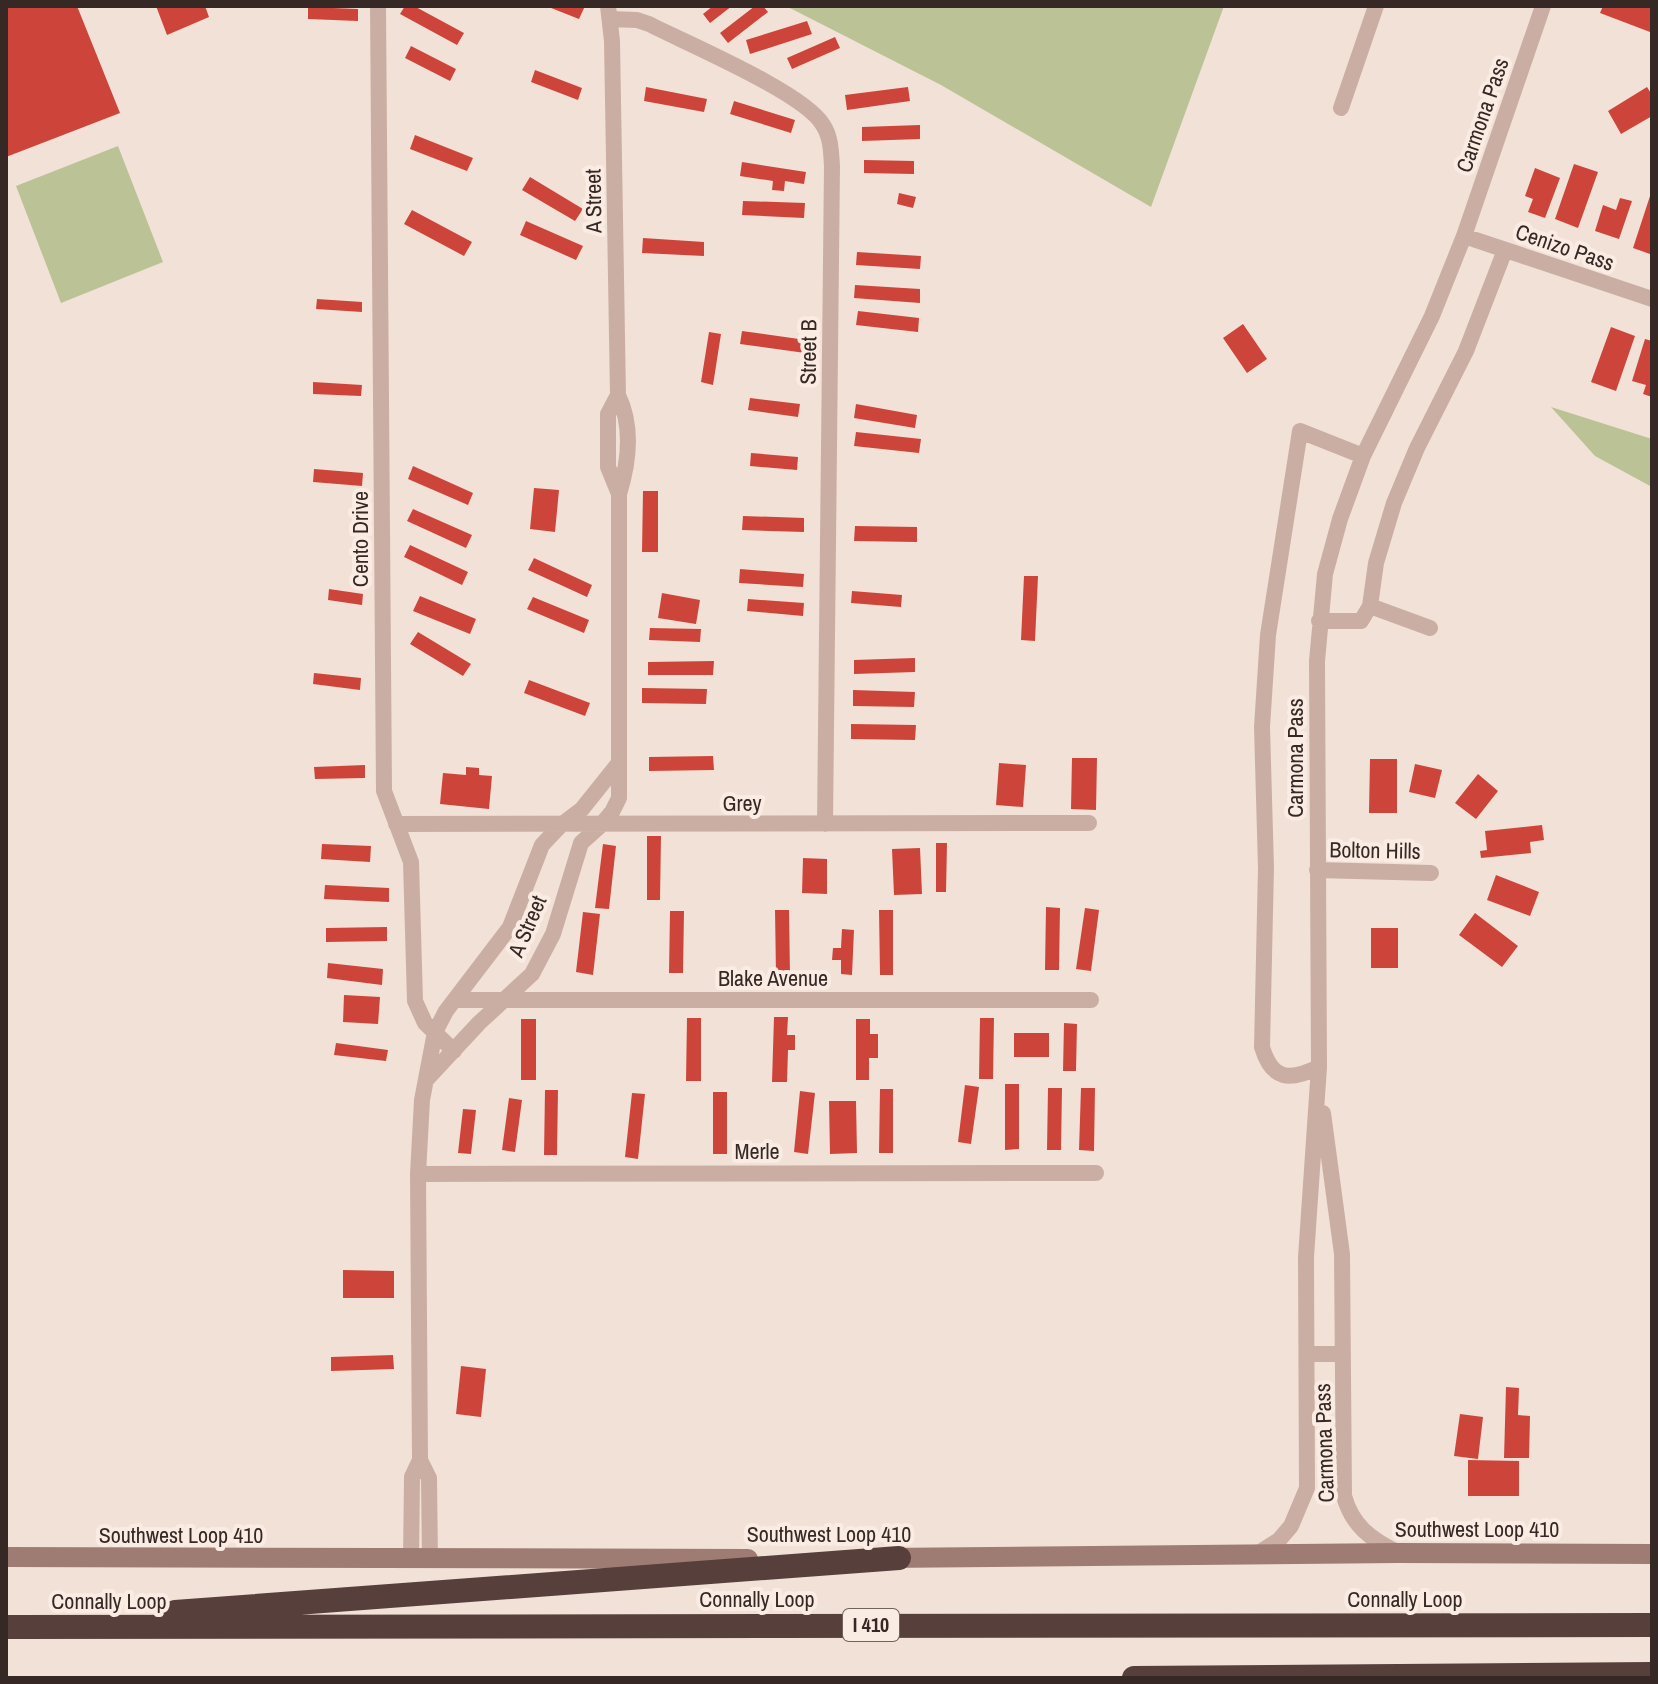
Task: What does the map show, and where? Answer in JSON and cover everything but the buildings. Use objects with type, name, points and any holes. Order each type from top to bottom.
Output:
[{"type":"highway","points":[[90,1627],[173,1612],[899,1558]]},
{"type":"highway","name":"Connally Loop","points":[[6,1627],[1652,1625]]},
{"type":"highway","points":[[1134,1678],[1652,1674]]},
{"type":"main road","name":"Southwest Loop 410","points":[[6,1557],[420,1560],[1652,1554]]},
{"type":"street","name":"Cento Drive","points":[[378,6],[384,791],[411,862],[415,1001],[425,1023],[454,1051]]},
{"type":"street","points":[[1341,108],[1376,6]]},
{"type":"street","name":"Carmona Pass","points":[[1255,1556],[1279,1540],[1291,1526],[1307,1488],[1306,1257],[1319,1067],[1319,621],[1325,574],[1340,519],[1363,456],[1432,316],[1464,236],[1543,6]]},
{"type":"street","name":"A Street","points":[[426,1080],[479,1023],[532,974],[553,934],[581,843],[612,812],[619,798],[619,494],[608,467],[608,414],[618,395],[613,57],[609,13]]},
{"type":"street","name":"Street B","points":[[609,13],[649,24],[795,98],[823,124],[830,141],[825,824]]},
{"type":"street","name":"Cenizo Pass","points":[[1464,236],[1652,299]]},
{"type":"street","points":[[1319,621],[1361,621],[1370,606],[1376,563],[1394,503],[1417,448],[1466,351],[1505,250]]},
{"type":"street","points":[[1319,1067],[1303,1075],[1282,1075],[1266,1063],[1262,1047],[1266,868],[1262,727],[1268,635],[1300,431],[1363,456]]},
{"type":"street","points":[[1370,606],[1430,628]]},
{"type":"street","name":"A Street","points":[[420,1560],[429,1478],[420,1460],[418,1174],[422,1100],[435,1032],[510,927],[542,845],[582,809],[618,764]]},
{"type":"street","name":"Grey","points":[[396,824],[1089,823]]},
{"type":"street","name":"Bolton Hills","points":[[1317,870],[1431,873]]},
{"type":"street","name":"Blake Avenue","points":[[455,1000],[1091,1000]]},
{"type":"street","name":"Carmona Pass","points":[[1319,1067],[1328,1166],[1342,1254],[1344,1496],[1349,1513],[1365,1534],[1398,1553]]},
{"type":"street","name":"Merle","points":[[418,1174],[1096,1173]]},
{"type":"street","name":"Carmona Pass","points":[[1307,1354],[1343,1354]]},
{"type":"green space","points":[[786,6],[1224,6],[1151,207],[941,85]]},
{"type":"green space","points":[[118,146],[163,262],[61,303],[16,186]]},
{"type":"green space","points":[[1551,407],[1652,439],[1652,487],[1595,456]]}]
